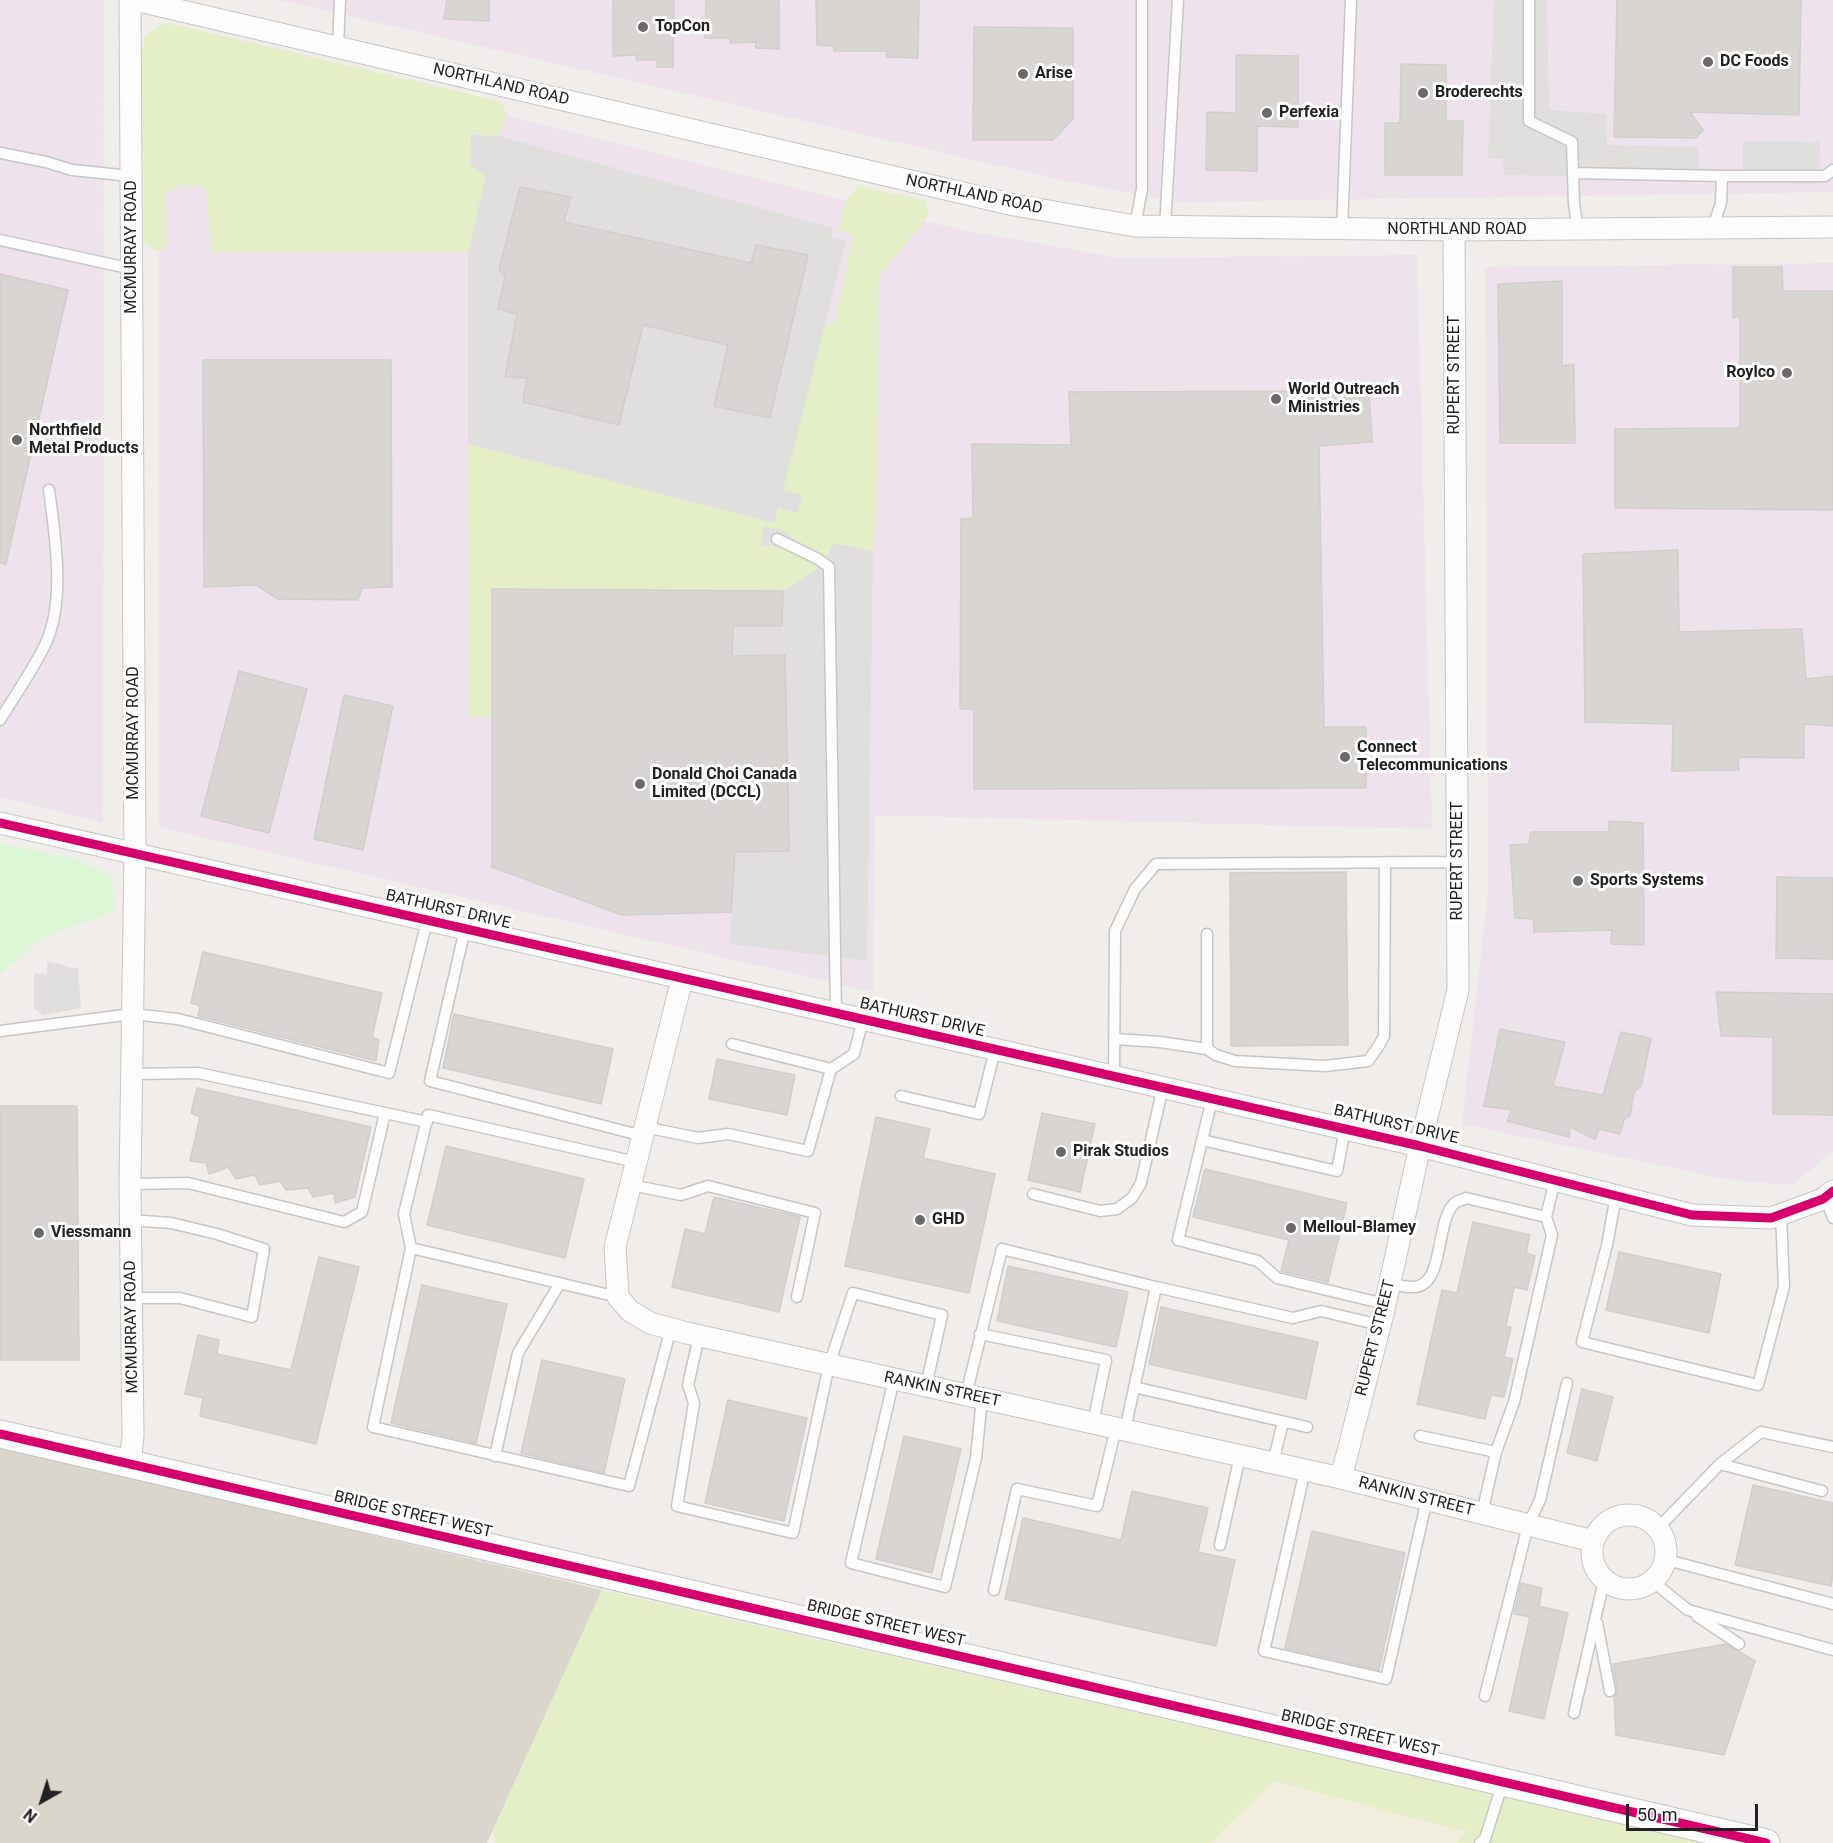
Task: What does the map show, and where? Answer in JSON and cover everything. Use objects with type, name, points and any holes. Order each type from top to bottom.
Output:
[{"type":"street","name":"MCMURRAY ROAD","points":[[130,0],[135,854],[130,1184],[133,1435],[130,1466]]},
{"type":"street","name":"NORTHLAND ROAD","points":[[135,0],[1014,205],[1135,226],[1342,230],[1833,226]]},
{"type":"street","name":"RUPERT STREET","points":[[1341,1478],[1380,1325],[1458,990],[1454,230]]},
{"type":"street","name":"BATHURST DRIVE","points":[[0,823],[1420,1146],[1692,1215],[1771,1218],[1829,1194]]},
{"type":"street","points":[[618,1297],[615,1247],[682,979]]},
{"type":"street","name":"RANKIN STREET","points":[[618,1297],[630,1311],[650,1323],[699,1336],[1341,1478],[1593,1541]]},
{"type":"street","name":"BRIDGE STREET WEST","points":[[0,1434],[130,1466],[1766,1843]]},
{"type":"street","points":[[1626,1514],[1652,1521],[1658,1528],[1667,1546],[1667,1560],[1660,1575],[1646,1586],[1628,1590],[1613,1586],[1604,1580],[1596,1570],[1592,1554],[1593,1541],[1605,1523],[1613,1517],[1626,1514]]},
{"type":"lane","points":[[338,47],[340,0]]},
{"type":"lane","points":[[1135,226],[1142,189],[1142,0]]},
{"type":"lane","points":[[1165,227],[1178,0]]},
{"type":"lane","points":[[1342,230],[1351,0]]},
{"type":"lane","points":[[1529,0],[1529,121],[1572,142],[1574,204],[1578,229]]},
{"type":"lane","points":[[0,153],[46,162],[72,170],[131,176]]},
{"type":"lane","points":[[1574,173],[1825,176],[1833,170]]},
{"type":"lane","points":[[1713,227],[1721,203],[1722,176]]},
{"type":"lane","points":[[0,240],[132,269]]},
{"type":"lane","points":[[2,713],[46,644],[55,613],[57,561],[49,490]]},
{"type":"lane","points":[[777,539],[818,559],[829,567],[836,1014]]},
{"type":"lane","points":[[1114,1077],[1115,931],[1135,889],[1156,864],[1458,863]]},
{"type":"lane","points":[[1115,1038],[1207,1049],[1216,1055],[1235,1061],[1325,1066],[1368,1061],[1384,1036],[1385,864]]},
{"type":"lane","points":[[0,1031],[132,1014],[178,1019],[389,1072],[427,921]]},
{"type":"lane","points":[[465,929],[430,1082],[644,1131],[698,1138],[729,1134],[808,1151],[831,1069],[854,1054],[863,1020]]},
{"type":"lane","points":[[1207,934],[1207,1049]]},
{"type":"lane","points":[[732,1044],[831,1069]]},
{"type":"lane","points":[[901,1096],[979,1114],[995,1050]]},
{"type":"lane","points":[[132,1074],[198,1073],[427,1122]]},
{"type":"lane","points":[[1033,1194],[1100,1211],[1117,1209],[1132,1198],[1141,1183],[1163,1088]]},
{"type":"lane","points":[[1212,1099],[1178,1240],[1258,1261],[1277,1278],[1387,1294],[1414,1288],[1424,1284],[1432,1275],[1447,1215],[1454,1204],[1466,1198],[1546,1217]]},
{"type":"lane","points":[[130,1184],[188,1183],[344,1222],[362,1212],[385,1113]]},
{"type":"lane","points":[[636,1162],[428,1115],[404,1214],[411,1248],[373,1427],[629,1486],[670,1328]]},
{"type":"lane","points":[[1202,1140],[1337,1171],[1344,1129]]},
{"type":"lane","points":[[1482,1513],[1496,1452],[1514,1402],[1552,1235],[1546,1217],[1555,1180]]},
{"type":"lane","points":[[631,1185],[681,1196],[708,1186],[815,1213],[797,1297]]},
{"type":"lane","points":[[1829,1194],[1833,1218]]},
{"type":"lane","points":[[1616,1196],[1607,1245],[1582,1342],[1758,1385],[1784,1286],[1781,1215]]},
{"type":"lane","points":[[130,1220],[171,1223],[264,1249],[252,1317],[180,1298],[131,1299]]},
{"type":"lane","points":[[411,1248],[618,1297]]},
{"type":"lane","points":[[894,1379],[851,1563],[945,1587],[976,1458],[974,1397],[980,1334],[1002,1249],[1293,1318],[1321,1311],[1380,1325]]},
{"type":"lane","points":[[495,1456],[518,1353],[560,1283]]},
{"type":"lane","points":[[994,1590],[1017,1489],[1097,1506],[1134,1388],[1156,1287]]},
{"type":"lane","points":[[699,1336],[688,1385],[694,1403],[677,1506],[792,1533],[829,1365],[853,1293],[942,1315],[926,1386]]},
{"type":"lane","points":[[980,1334],[1106,1360],[1093,1423]]},
{"type":"lane","points":[[1485,1696],[1528,1525],[1540,1500],[1567,1383]]},
{"type":"lane","points":[[1134,1388],[1306,1427]]},
{"type":"lane","points":[[1273,1463],[1282,1422]]},
{"type":"lane","points":[[1658,1528],[1720,1464],[1761,1432],[1833,1448]]},
{"type":"lane","points":[[1420,1436],[1496,1452]]},
{"type":"lane","points":[[1220,1545],[1240,1455]]},
{"type":"lane","points":[[1720,1464],[1822,1491]]},
{"type":"lane","points":[[1305,1470],[1264,1652],[1386,1679],[1427,1499]]},
{"type":"lane","points":[[1667,1560],[1833,1604]]},
{"type":"lane","points":[[1574,1713],[1604,1580]]},
{"type":"lane","points":[[1652,1581],[1688,1610],[1739,1644]]},
{"type":"lane","points":[[1688,1610],[1833,1650]]},
{"type":"lane","points":[[1596,1618],[1610,1691]]},
{"type":"lane","points":[[1480,1843],[1485,1839],[1503,1782]]},
{"type":"shaded area","points":[[0,0],[104,0],[103,822],[0,797]]},
{"type":"shaded area","points":[[280,0],[1833,0],[1833,192],[1179,202],[1061,180]]},
{"type":"shaded area","points":[[1494,0],[1547,0],[1549,110],[1606,114],[1607,145],[1698,147],[1699,177],[1504,175],[1503,159],[1488,158]]},
{"type":"shaded area","points":[[159,46],[474,107],[956,229],[1120,258],[1417,255],[1432,829],[875,815],[873,992],[159,827]]},
{"type":"shaded area","points":[[471,135],[498,136],[833,228],[831,237],[846,241],[783,490],[802,495],[798,513],[778,508],[774,523],[468,444],[468,252],[486,177],[470,165]]},
{"type":"shaded area","points":[[1743,141],[1820,142],[1819,184],[1743,183]]},
{"type":"shaded area","points":[[1833,263],[1833,1151],[1792,1185],[1731,1180],[1462,1124],[1488,892],[1485,267]]},
{"type":"shaded area","points":[[764,527],[786,531],[792,538],[827,559],[833,543],[873,551],[867,961],[730,944],[735,852],[789,850],[785,655],[732,656],[733,626],[782,626],[783,591],[820,567],[807,556],[789,547],[761,546]]},
{"type":"shaded area","points":[[47,962],[78,968],[81,1008],[43,1015],[34,1008],[34,973],[47,974]]},
{"type":"shaded area","points":[[0,1447],[602,1590],[487,1843],[0,1843]]},
{"type":"shaded area","points":[[1274,1781],[1468,1832],[1456,1843],[1211,1843]]},
{"type":"green space","points":[[168,23],[499,101],[507,115],[498,136],[471,133],[470,165],[486,176],[468,252],[212,252],[206,187],[179,185],[176,190],[166,191],[167,245],[163,249],[155,250],[144,242],[142,54],[145,36],[155,28]]},
{"type":"green space","points":[[860,186],[927,201],[928,215],[879,276],[877,504],[873,551],[833,543],[828,560],[792,538],[786,531],[764,527],[762,546],[793,550],[821,567],[783,591],[492,717],[469,716],[468,444],[774,523],[824,326],[835,321],[853,237],[839,229],[842,216],[847,200]]},
{"type":"green space","points":[[0,843],[78,860],[111,875],[116,911],[40,939],[0,975]]},
{"type":"green space","points":[[602,1590],[1695,1841],[1695,1843],[1456,1843],[1467,1832],[1274,1781],[1211,1843],[495,1843],[493,1831]]},
{"type":"building","points":[[447,0],[489,0],[489,21],[444,19]]},
{"type":"building","name":"TopCon","points":[[613,0],[674,0],[673,67],[657,67],[657,60],[637,60],[636,55],[613,56]]},
{"type":"building","points":[[706,0],[779,0],[779,49],[756,48],[756,42],[730,43],[730,38],[705,38]]},
{"type":"building","points":[[816,0],[919,0],[918,58],[886,57],[887,51],[834,51],[833,46],[817,45]]},
{"type":"building","name":"DC Foods","points":[[1617,0],[1801,0],[1799,115],[1690,112],[1703,130],[1696,138],[1614,137]]},
{"type":"building","name":"Arise","points":[[974,27],[1073,28],[1073,119],[1053,140],[973,140]]},
{"type":"building","name":"Perfexia","points":[[1236,55],[1298,56],[1298,127],[1257,126],[1257,171],[1206,170],[1207,112],[1236,113]]},
{"type":"building","name":"Broderechts","points":[[1401,64],[1446,65],[1446,121],[1463,121],[1462,175],[1385,175],[1385,123],[1400,123]]},
{"type":"building","points":[[520,187],[571,197],[564,222],[751,263],[756,245],[808,255],[770,418],[714,406],[728,345],[643,325],[619,425],[523,402],[527,378],[505,377],[517,314],[498,309],[505,277],[499,270]]},
{"type":"building","name":"Roylco","points":[[1733,267],[1782,267],[1783,291],[1833,291],[1833,510],[1615,508],[1615,429],[1740,428],[1740,316],[1733,318]]},
{"type":"building","name":"Northfield Metal Products","points":[[0,274],[68,290],[6,564],[0,563]]},
{"type":"building","points":[[1562,281],[1562,366],[1574,364],[1575,443],[1500,443],[1498,284]]},
{"type":"building","points":[[203,360],[391,360],[392,587],[362,588],[358,600],[278,599],[256,585],[204,587]]},
{"type":"building","points":[[1369,391],[1372,442],[1319,446],[1324,727],[1366,727],[1366,788],[974,789],[974,709],[960,709],[961,519],[973,518],[972,444],[1071,445],[1069,392]]},
{"type":"building","points":[[1678,550],[1679,632],[1802,629],[1806,679],[1833,676],[1833,726],[1804,724],[1804,758],[1738,757],[1739,770],[1672,771],[1673,724],[1585,722],[1583,554]]},
{"type":"building","name":"Donald Choi Canada Limited (DCCL)","points":[[492,589],[783,591],[782,626],[733,626],[732,656],[785,655],[789,851],[735,852],[731,912],[622,915],[492,867]]},
{"type":"building","points":[[239,671],[307,689],[269,833],[201,816]]},
{"type":"building","points":[[344,695],[393,706],[363,850],[314,839]]},
{"type":"building","name":"Sports Systems","points":[[1609,821],[1643,823],[1644,945],[1611,944],[1612,930],[1534,932],[1533,919],[1515,918],[1510,845],[1529,844],[1531,832],[1609,832]]},
{"type":"building","points":[[1346,872],[1348,1045],[1231,1046],[1230,873]]},
{"type":"building","points":[[1777,877],[1833,878],[1833,959],[1776,958]]},
{"type":"building","points":[[203,952],[382,993],[372,1037],[379,1040],[376,1061],[198,1016],[200,1006],[191,1003]]},
{"type":"building","points":[[1716,992],[1833,994],[1833,1115],[1773,1114],[1773,1037],[1721,1036]]},
{"type":"building","points":[[454,1014],[613,1049],[601,1104],[443,1068]]},
{"type":"building","points":[[1500,1029],[1565,1042],[1553,1086],[1603,1095],[1621,1032],[1651,1038],[1641,1086],[1634,1092],[1630,1116],[1624,1120],[1620,1134],[1599,1129],[1595,1139],[1570,1127],[1569,1137],[1507,1121],[1512,1110],[1484,1106]]},
{"type":"building","points":[[717,1059],[795,1075],[787,1115],[709,1099]]},
{"type":"building","points":[[197,1088],[371,1127],[355,1197],[335,1203],[334,1193],[313,1197],[308,1188],[286,1190],[280,1181],[260,1185],[255,1175],[236,1179],[228,1167],[209,1174],[206,1163],[190,1161],[200,1117],[191,1113]]},
{"type":"building","name":"Viessmann","points":[[0,1106],[77,1106],[79,1360],[0,1360]]},
{"type":"building","name":"Pirak Studios","points":[[1042,1113],[1095,1124],[1080,1192],[1028,1180]]},
{"type":"building","name":"GHD","points":[[876,1117],[930,1129],[923,1158],[995,1174],[969,1293],[845,1266]]},
{"type":"building","points":[[446,1146],[584,1179],[565,1258],[427,1225]]},
{"type":"building","name":"Melloul-Blamey","points":[[1205,1169],[1347,1203],[1328,1282],[1281,1271],[1289,1240],[1193,1217]]},
{"type":"building","points":[[714,1197],[800,1217],[779,1312],[672,1287],[685,1229],[705,1234]]},
{"type":"building","points":[[1473,1222],[1530,1235],[1526,1253],[1535,1256],[1527,1290],[1514,1287],[1506,1326],[1511,1327],[1504,1357],[1513,1359],[1504,1397],[1491,1395],[1485,1419],[1417,1404],[1442,1290],[1457,1293]]},
{"type":"building","points":[[1619,1252],[1721,1274],[1709,1333],[1606,1310]]},
{"type":"building","points":[[319,1257],[359,1267],[316,1444],[200,1416],[203,1398],[185,1394],[198,1335],[219,1340],[217,1354],[291,1370]]},
{"type":"building","points":[[1008,1266],[1128,1292],[1116,1347],[997,1321]]},
{"type":"building","points":[[422,1285],[507,1304],[476,1443],[391,1423]]},
{"type":"building","points":[[1161,1307],[1318,1342],[1306,1399],[1149,1364]]},
{"type":"building","points":[[542,1360],[625,1379],[604,1473],[521,1453]]},
{"type":"building","points":[[1582,1389],[1613,1397],[1597,1461],[1567,1453]]},
{"type":"building","points":[[728,1400],[807,1418],[784,1521],[705,1503]]},
{"type":"building","points":[[904,1436],[961,1449],[932,1573],[876,1559]]},
{"type":"building","points":[[1753,1485],[1833,1503],[1831,1586],[1735,1565]]},
{"type":"building","points":[[1132,1491],[1208,1508],[1198,1552],[1235,1560],[1216,1646],[1005,1599],[1023,1518],[1121,1540]]},
{"type":"building","points":[[1312,1531],[1405,1553],[1379,1670],[1285,1648]]},
{"type":"building","points":[[1521,1583],[1542,1588],[1539,1606],[1568,1613],[1544,1719],[1509,1711],[1530,1617],[1514,1614]]},
{"type":"building","points":[[1726,1644],[1755,1661],[1724,1755],[1616,1735],[1614,1697],[1617,1690],[1613,1664]]},
{"type":"cycle path","points":[[0,823],[1420,1146],[1692,1215],[1771,1218],[1823,1199],[1833,1191]]},
{"type":"cycle path","points":[[0,1434],[1766,1843]]},
{"type":"place","name":"TopCon","points":[[643,27]]},
{"type":"place","name":"DC Foods","points":[[1708,62]]},
{"type":"place","name":"Arise","points":[[1023,74]]},
{"type":"place","name":"Broderechts","points":[[1423,93]]},
{"type":"place","name":"Perfexia","points":[[1267,113]]},
{"type":"place","name":"Roylco","points":[[1787,373]]},
{"type":"place","name":"World Outreach Ministries","points":[[1276,399]]},
{"type":"place","name":"Northfield Metal Products","points":[[17,440]]},
{"type":"place","name":"Connect Telecommunications","points":[[1345,757]]},
{"type":"place","name":"Donald Choi Canada Limited (DCCL)","points":[[640,784]]},
{"type":"place","name":"Sports Systems","points":[[1578,881]]},
{"type":"place","name":"Pirak Studios","points":[[1061,1152]]},
{"type":"place","name":"GHD","points":[[920,1220]]},
{"type":"place","name":"Melloul-Blamey","points":[[1291,1228]]},
{"type":"place","name":"Viessmann","points":[[39,1233]]}]
